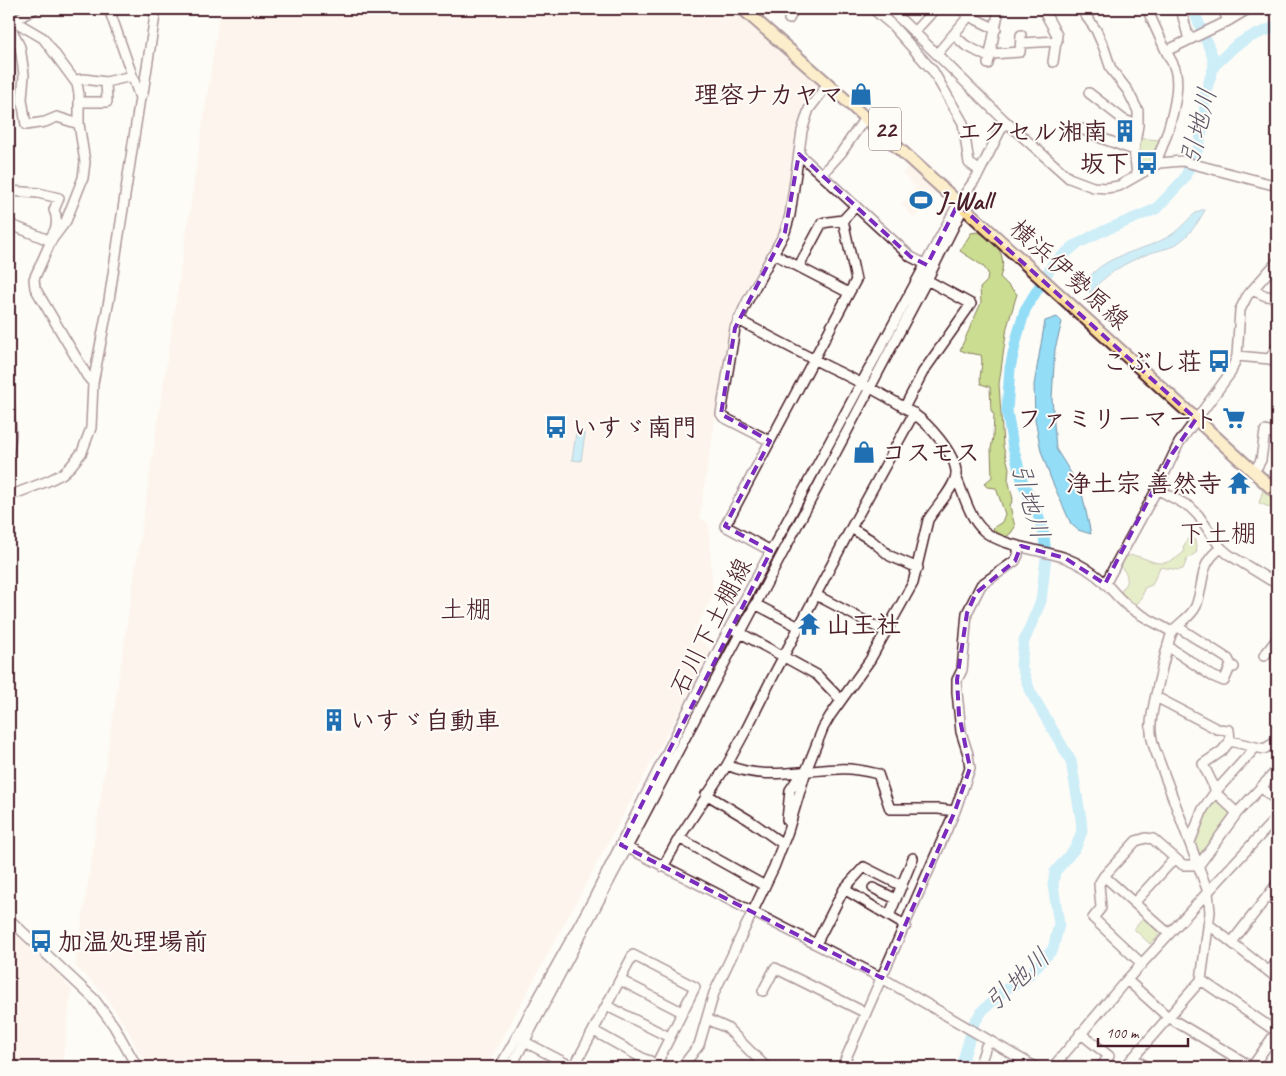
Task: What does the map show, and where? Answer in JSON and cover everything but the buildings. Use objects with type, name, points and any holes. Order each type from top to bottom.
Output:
[{"type":"main road","name":"横浜伊勢原線","points":[[743,9],[865,118],[963,201]]},
{"type":"main road","name":"横浜伊勢原線","points":[[752,9],[1198,417],[1277,493]]},
{"type":"main road","name":"横浜伊勢原線","points":[[1198,417],[1277,486]]},
{"type":"main road","points":[[9,1064],[15,1067]]},
{"type":"street","points":[[10,22],[34,9]]},
{"type":"street","points":[[109,9],[140,98]]},
{"type":"street","points":[[9,496],[62,474],[78,460],[91,428],[93,383],[109,300],[140,98],[156,9]]},
{"type":"street","points":[[789,19],[794,9]]},
{"type":"street","points":[[873,9],[885,18],[933,70],[963,124],[969,163],[980,171]]},
{"type":"street","points":[[914,32],[935,9]]},
{"type":"street","points":[[962,9],[969,16],[996,29]]},
{"type":"street","points":[[990,59],[999,9]]},
{"type":"street","points":[[1045,9],[1045,13],[1057,35],[1053,62]]},
{"type":"street","points":[[1082,9],[1096,30],[1111,69],[1136,105],[1138,111],[1134,150],[1137,175]]},
{"type":"street","points":[[1147,9],[1175,70],[1176,87],[1171,123],[1158,157],[1159,163]]},
{"type":"street","points":[[1181,9],[1192,39]]},
{"type":"street","points":[[1223,9],[1228,20]]},
{"type":"street","points":[[1166,51],[1211,30],[1248,9]]},
{"type":"street","points":[[885,18],[893,10],[1005,122],[1070,178],[1079,183],[1106,188],[1119,186],[1159,163],[1182,161],[1277,186]]},
{"type":"street","points":[[937,54],[969,16]]},
{"type":"street","points":[[10,22],[42,38],[77,84],[79,124],[85,162],[84,178],[66,221],[50,240]]},
{"type":"street","points":[[10,22],[20,47],[24,75],[22,99],[26,125],[45,122],[57,117],[79,124]]},
{"type":"street","points":[[954,35],[965,45],[990,59],[1020,52],[1021,39],[1057,42]]},
{"type":"street","points":[[75,80],[84,79],[106,82],[132,76]]},
{"type":"street","points":[[79,102],[107,102],[106,82]]},
{"type":"street","points":[[770,441],[723,417],[721,414],[733,336],[738,320],[785,232],[790,215],[802,131],[807,114],[828,84]]},
{"type":"street","points":[[1089,92],[1124,120],[1138,125]]},
{"type":"street","points":[[822,174],[841,153],[865,118]]},
{"type":"street","points":[[963,201],[1005,122]]},
{"type":"street","points":[[1082,129],[1134,150]]},
{"type":"street","points":[[799,154],[911,256],[927,265]]},
{"type":"street","points":[[9,191],[38,193],[59,198],[54,210],[57,216],[54,232],[34,279],[35,288],[93,383]]},
{"type":"street","name":"石川下土棚線","points":[[500,1067],[583,917],[625,846],[730,627],[861,384],[963,201]]},
{"type":"street","name":"石川下土棚線","points":[[511,1067],[625,846],[927,280],[963,201]]},
{"type":"street","points":[[799,266],[822,224],[843,220],[856,206]]},
{"type":"street","points":[[771,551],[724,526],[856,280],[843,220]]},
{"type":"street","points":[[9,224],[50,240]]},
{"type":"street","points":[[774,254],[848,293]]},
{"type":"street","points":[[1105,584],[1157,489],[1178,442],[1231,372],[1236,356],[1240,310],[1252,290],[1277,262]]},
{"type":"street","points":[[904,408],[922,372],[971,304],[927,280]]},
{"type":"street","points":[[1252,290],[1266,296],[1277,297]]},
{"type":"street","points":[[682,1067],[695,1051],[702,1038],[714,993],[766,886],[784,841],[804,771],[823,728],[870,660],[913,584],[928,520],[953,485],[956,477],[956,470],[942,442],[914,413],[870,388],[738,320]]},
{"type":"street","points":[[1236,356],[1274,361],[1277,346]]},
{"type":"street","points":[[9,400],[12,435],[9,450]]},
{"type":"street","points":[[663,867],[745,732],[816,594],[914,413]]},
{"type":"street","points":[[1257,467],[1261,460],[1265,431],[1277,434]]},
{"type":"street","points":[[956,477],[972,516],[986,533],[1018,546],[1053,554],[1080,565],[1105,584],[1130,608],[1175,629],[1228,659],[1233,666],[1224,681],[1212,676],[1168,647]]},
{"type":"street","points":[[1157,489],[1190,507],[1220,548],[1262,575],[1277,582]]},
{"type":"street","points":[[851,528],[871,540],[890,556],[918,568]]},
{"type":"street","points":[[842,1067],[906,926],[955,811],[970,768],[961,732],[957,692],[957,680],[962,670],[967,613],[982,585],[1015,562],[1018,555],[1018,546]]},
{"type":"street","points":[[1124,1067],[1201,980],[1210,912],[1208,892],[1151,737],[1151,718],[1168,647],[1175,629],[1194,610],[1204,567],[1211,555],[1220,548]]},
{"type":"street","points":[[816,594],[886,632]]},
{"type":"street","points":[[755,604],[799,627]]},
{"type":"street","points":[[730,627],[817,675],[841,700]]},
{"type":"street","points":[[1264,656],[1277,639]]},
{"type":"street","points":[[1156,697],[1217,729],[1229,730],[1230,741],[1222,751],[1203,764],[1216,791],[1237,813]]},
{"type":"street","points":[[1230,741],[1255,748],[1264,748],[1277,742]]},
{"type":"street","points":[[1190,842],[1203,809],[1216,791],[1255,748]]},
{"type":"street","points":[[726,765],[767,774],[840,769],[869,772],[878,774],[890,809],[955,811]]},
{"type":"street","points":[[1142,964],[1093,918],[1101,908],[1100,884],[1104,876],[1136,841],[1146,838],[1161,844],[1183,865],[1199,865],[1237,813],[1277,770]]},
{"type":"street","points":[[1261,787],[1277,801]]},
{"type":"street","points":[[706,794],[784,841]]},
{"type":"street","points":[[1053,1067],[1127,980],[1277,817]]},
{"type":"street","points":[[679,838],[766,886]]},
{"type":"street","points":[[625,846],[882,978],[989,1044],[1035,1067]]},
{"type":"street","points":[[889,916],[913,858]]},
{"type":"street","points":[[1134,904],[1175,858]]},
{"type":"street","points":[[816,944],[844,890],[864,867],[902,886]]},
{"type":"street","points":[[1104,876],[1169,934]]},
{"type":"street","points":[[1232,942],[1277,884]]},
{"type":"street","points":[[873,888],[896,899]]},
{"type":"street","points":[[844,890],[906,926]]},
{"type":"street","points":[[9,919],[94,999],[114,1026],[137,1067]]},
{"type":"street","points":[[1208,924],[1277,978]]},
{"type":"street","points":[[524,1042],[574,1067],[633,955],[695,987],[658,1066],[594,1031]]},
{"type":"street","points":[[1268,971],[1277,962]]},
{"type":"street","points":[[763,992],[774,968],[866,1013]]},
{"type":"street","points":[[620,980],[682,1012]]},
{"type":"street","points":[[1127,980],[1168,1017],[1252,1067],[1277,1032],[1201,980]]},
{"type":"street","points":[[607,1006],[670,1037]]},
{"type":"street","points":[[707,1019],[727,1028],[766,1067]]},
{"type":"street","points":[[1080,1033],[1109,1056],[1101,1067]]},
{"type":"street","points":[[979,1067],[989,1044]]},
{"type":"street","points":[[1132,1058],[1147,1067]]},
{"type":"street","points":[[637,1067],[644,1059]]},
{"type":"highlighted area","points":[[799,154],[911,257],[927,265],[958,204],[1196,419],[1172,454],[1105,584],[1065,558],[1021,546],[1015,561],[976,593],[967,613],[957,680],[959,715],[970,768],[955,811],[882,978],[621,845],[771,551],[725,526],[770,441],[721,414],[735,328],[785,232]]},
{"type":"shaded area","points":[[220,9],[734,9],[821,84],[802,110],[785,221],[774,246],[738,309],[728,337],[700,517],[709,524],[713,596],[693,633],[712,651],[487,1067],[145,1067],[130,1034],[104,994],[75,966]]},
{"type":"shaded area","points":[[909,166],[938,191],[915,218],[901,205],[916,187],[902,173]]},
{"type":"shaded area","points":[[9,928],[16,932],[61,973],[68,987],[72,988],[62,1067],[30,1067],[9,1057]]},
{"type":"green space","points":[[1135,138],[1160,140],[1156,150],[1156,159],[1139,169]]},
{"type":"green space","points":[[978,232],[991,240],[999,250],[1003,262],[1000,277],[1017,294],[1007,327],[999,384],[1003,446],[1009,468],[1008,479],[1013,499],[1010,506],[1015,527],[1005,538],[995,533],[993,528],[1002,522],[1005,514],[996,488],[987,487],[984,484],[992,477],[991,449],[994,415],[991,410],[990,387],[981,384],[981,355],[960,350],[981,303],[980,288],[987,281],[988,273],[983,266],[960,251],[971,233]]},
{"type":"green space","points":[[1263,490],[1277,502],[1277,510],[1259,503]]},
{"type":"green space","points":[[1189,537],[1195,540],[1197,552],[1187,559],[1183,569],[1160,567],[1152,585],[1144,588],[1138,603],[1134,604],[1121,593],[1127,579],[1121,566],[1125,557],[1134,556],[1159,563],[1169,562],[1184,552],[1183,547]]},
{"type":"green space","points":[[1215,795],[1233,812],[1201,858],[1193,836]]},
{"type":"green space","points":[[1145,916],[1162,932],[1150,944],[1134,929]]},
{"type":"water","points":[[1201,210],[1205,210],[1195,226],[1182,240],[1171,247],[1153,252],[1124,265],[1109,275],[1090,293],[1085,285],[1101,266],[1171,235]]},
{"type":"water","points":[[1057,317],[1062,322],[1055,349],[1052,398],[1056,449],[1081,489],[1091,534],[1078,530],[1071,524],[1041,451],[1035,419],[1034,385],[1045,321]]},
{"type":"water","points":[[576,433],[585,434],[581,461],[572,460]]},
{"type":"waterway","points":[[1193,9],[1212,55],[1214,66]]},
{"type":"waterway","name":"引地川","points":[[961,1067],[974,1023],[983,1010],[1006,989],[1025,979],[1053,949],[1059,924],[1053,885],[1055,872],[1076,847],[1082,831],[1071,761],[1030,691],[1021,665],[1024,641],[1041,601],[1046,557],[1044,535],[1037,512],[1023,483],[1013,447],[1007,411],[1010,368],[1025,310],[1053,264],[1074,246],[1096,234],[1156,209],[1184,179],[1198,149],[1204,122],[1205,94],[1214,66],[1235,46],[1248,38],[1277,26]]},
{"type":"place","name":"理容ナカヤマ","points":[[861,94]]},
{"type":"place","name":"エクセル湘南","points":[[1125,131]]},
{"type":"place","name":"坂下","points":[[1147,163]]},
{"type":"place","name":"J-Wall","points":[[921,200]]},
{"type":"place","name":"こぶし荘","points":[[1219,361]]},
{"type":"place","name":"ファミリーマート","points":[[1234,418]]},
{"type":"place","name":"いすゞ南門","points":[[556,427]]},
{"type":"place","name":"コスモス","points":[[864,452]]},
{"type":"place","name":"浄土宗 善然寺","points":[[1239,483]]},
{"type":"place","name":"山王社","points":[[809,624]]},
{"type":"place","name":"いすゞ自動車","points":[[334,720]]},
{"type":"place","name":"加温処理場前","points":[[41,941]]},
{"type":"district","name":"下土棚","points":[[1218,533]]},
{"type":"district","name":"土棚","points":[[466,609]]}]
